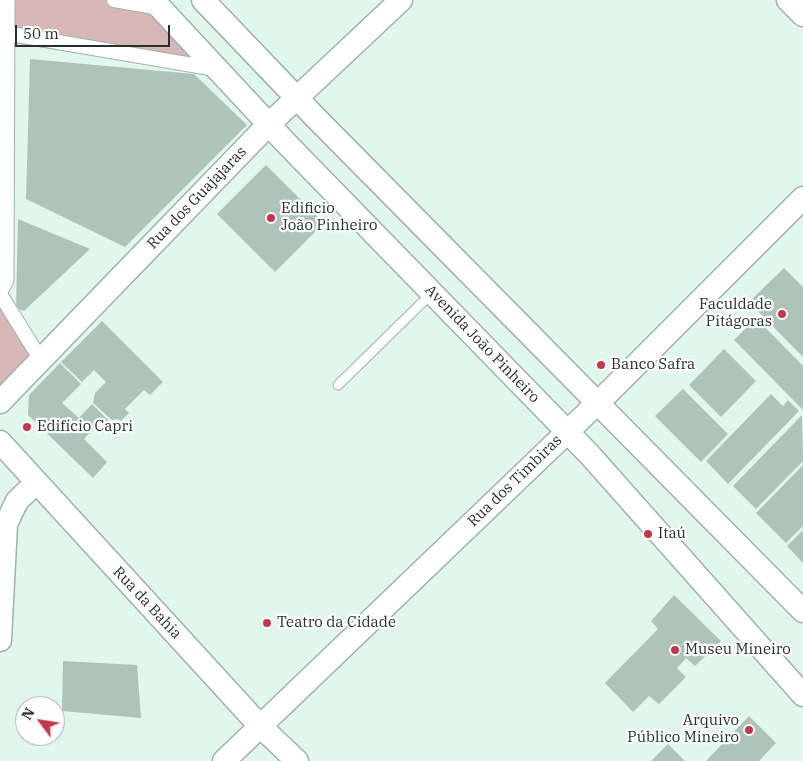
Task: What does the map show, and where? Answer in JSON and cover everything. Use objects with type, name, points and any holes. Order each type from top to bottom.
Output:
[{"type":"street","points":[[0,287],[4,280],[5,0]]},
{"type":"street","points":[[114,0],[157,4]]},
{"type":"street","points":[[203,0],[296,98],[803,611]]},
{"type":"street","name":"Rua dos Guajajaras","points":[[0,402],[268,124],[401,0]]},
{"type":"street","points":[[788,0],[803,16]]},
{"type":"street","name":"Avenida João Pinheiro","points":[[157,4],[268,124],[567,431],[803,695]]},
{"type":"street","points":[[5,33],[218,69]]},
{"type":"street","name":"Rua dos Timbiras","points":[[224,761],[598,402],[803,198]]},
{"type":"street","points":[[0,294],[41,360]]},
{"type":"street","name":"Rua da Bahia","points":[[0,442],[260,726],[297,761]]},
{"type":"street","points":[[0,640],[6,524],[17,501],[36,483]]},
{"type":"lane","points":[[338,385],[432,293]]},
{"type":"shaded area","points":[[0,0],[151,0],[225,76],[5,42]]},
{"type":"shaded area","points":[[0,292],[42,357],[0,401]]},
{"type":"building","points":[[30,59],[194,74],[247,125],[125,247],[26,199]]},
{"type":"building","name":"Edificio João Pinheiro","points":[[266,165],[324,223],[275,272],[217,214]]},
{"type":"building","points":[[18,219],[90,249],[24,311],[16,308]]},
{"type":"building","name":"Faculdade Pitágoras","points":[[784,268],[803,287],[803,357],[749,302]]},
{"type":"building","points":[[756,318],[803,366],[803,410],[734,340]]},
{"type":"building","points":[[102,321],[163,382],[150,395],[144,390],[125,409],[129,413],[121,421],[118,419],[112,420],[93,403],[95,393],[106,382],[94,370],[82,382],[61,362]]},
{"type":"building","points":[[724,349],[756,381],[721,417],[689,385]]},
{"type":"building","points":[[60,363],[81,384],[62,403],[79,418],[92,404],[109,421],[105,426],[100,422],[84,439],[107,462],[93,478],[28,415],[29,395]]},
{"type":"building","points":[[683,389],[728,434],[701,462],[655,416]]},
{"type":"building","points":[[771,394],[783,406],[788,400],[799,411],[728,484],[706,461]]},
{"type":"building","points":[[802,415],[803,461],[756,509],[733,486]]},
{"type":"building","points":[[803,465],[803,526],[786,543],[756,513]]},
{"type":"building","points":[[803,530],[803,563],[787,546]]},
{"type":"building","name":"Museu Mineiro","points":[[674,595],[721,641],[695,666],[686,658],[677,668],[686,677],[659,704],[649,696],[633,712],[605,683],[658,629],[651,621]]},
{"type":"building","points":[[63,661],[137,665],[141,718],[65,711],[65,696],[62,696]]},
{"type":"building","name":"Arquivo Público Mineiro","points":[[749,716],[776,743],[759,761],[706,761]]},
{"type":"building","name":"Arquivo Público Mineiro","points":[[668,744],[685,761],[651,761]]},
{"type":"place","name":"Edificio João Pinheiro","points":[[271,218]]},
{"type":"place","name":"Faculdade Pitágoras","points":[[782,314]]},
{"type":"place","name":"Banco Safra","points":[[601,365]]},
{"type":"place","name":"Edifício Capri","points":[[27,427]]},
{"type":"place","name":"Itaú","points":[[648,534]]},
{"type":"place","name":"Teatro da Cidade","points":[[267,623]]},
{"type":"place","name":"Museu Mineiro","points":[[675,650]]},
{"type":"place","name":"Arquivo Público Mineiro","points":[[749,730]]}]
